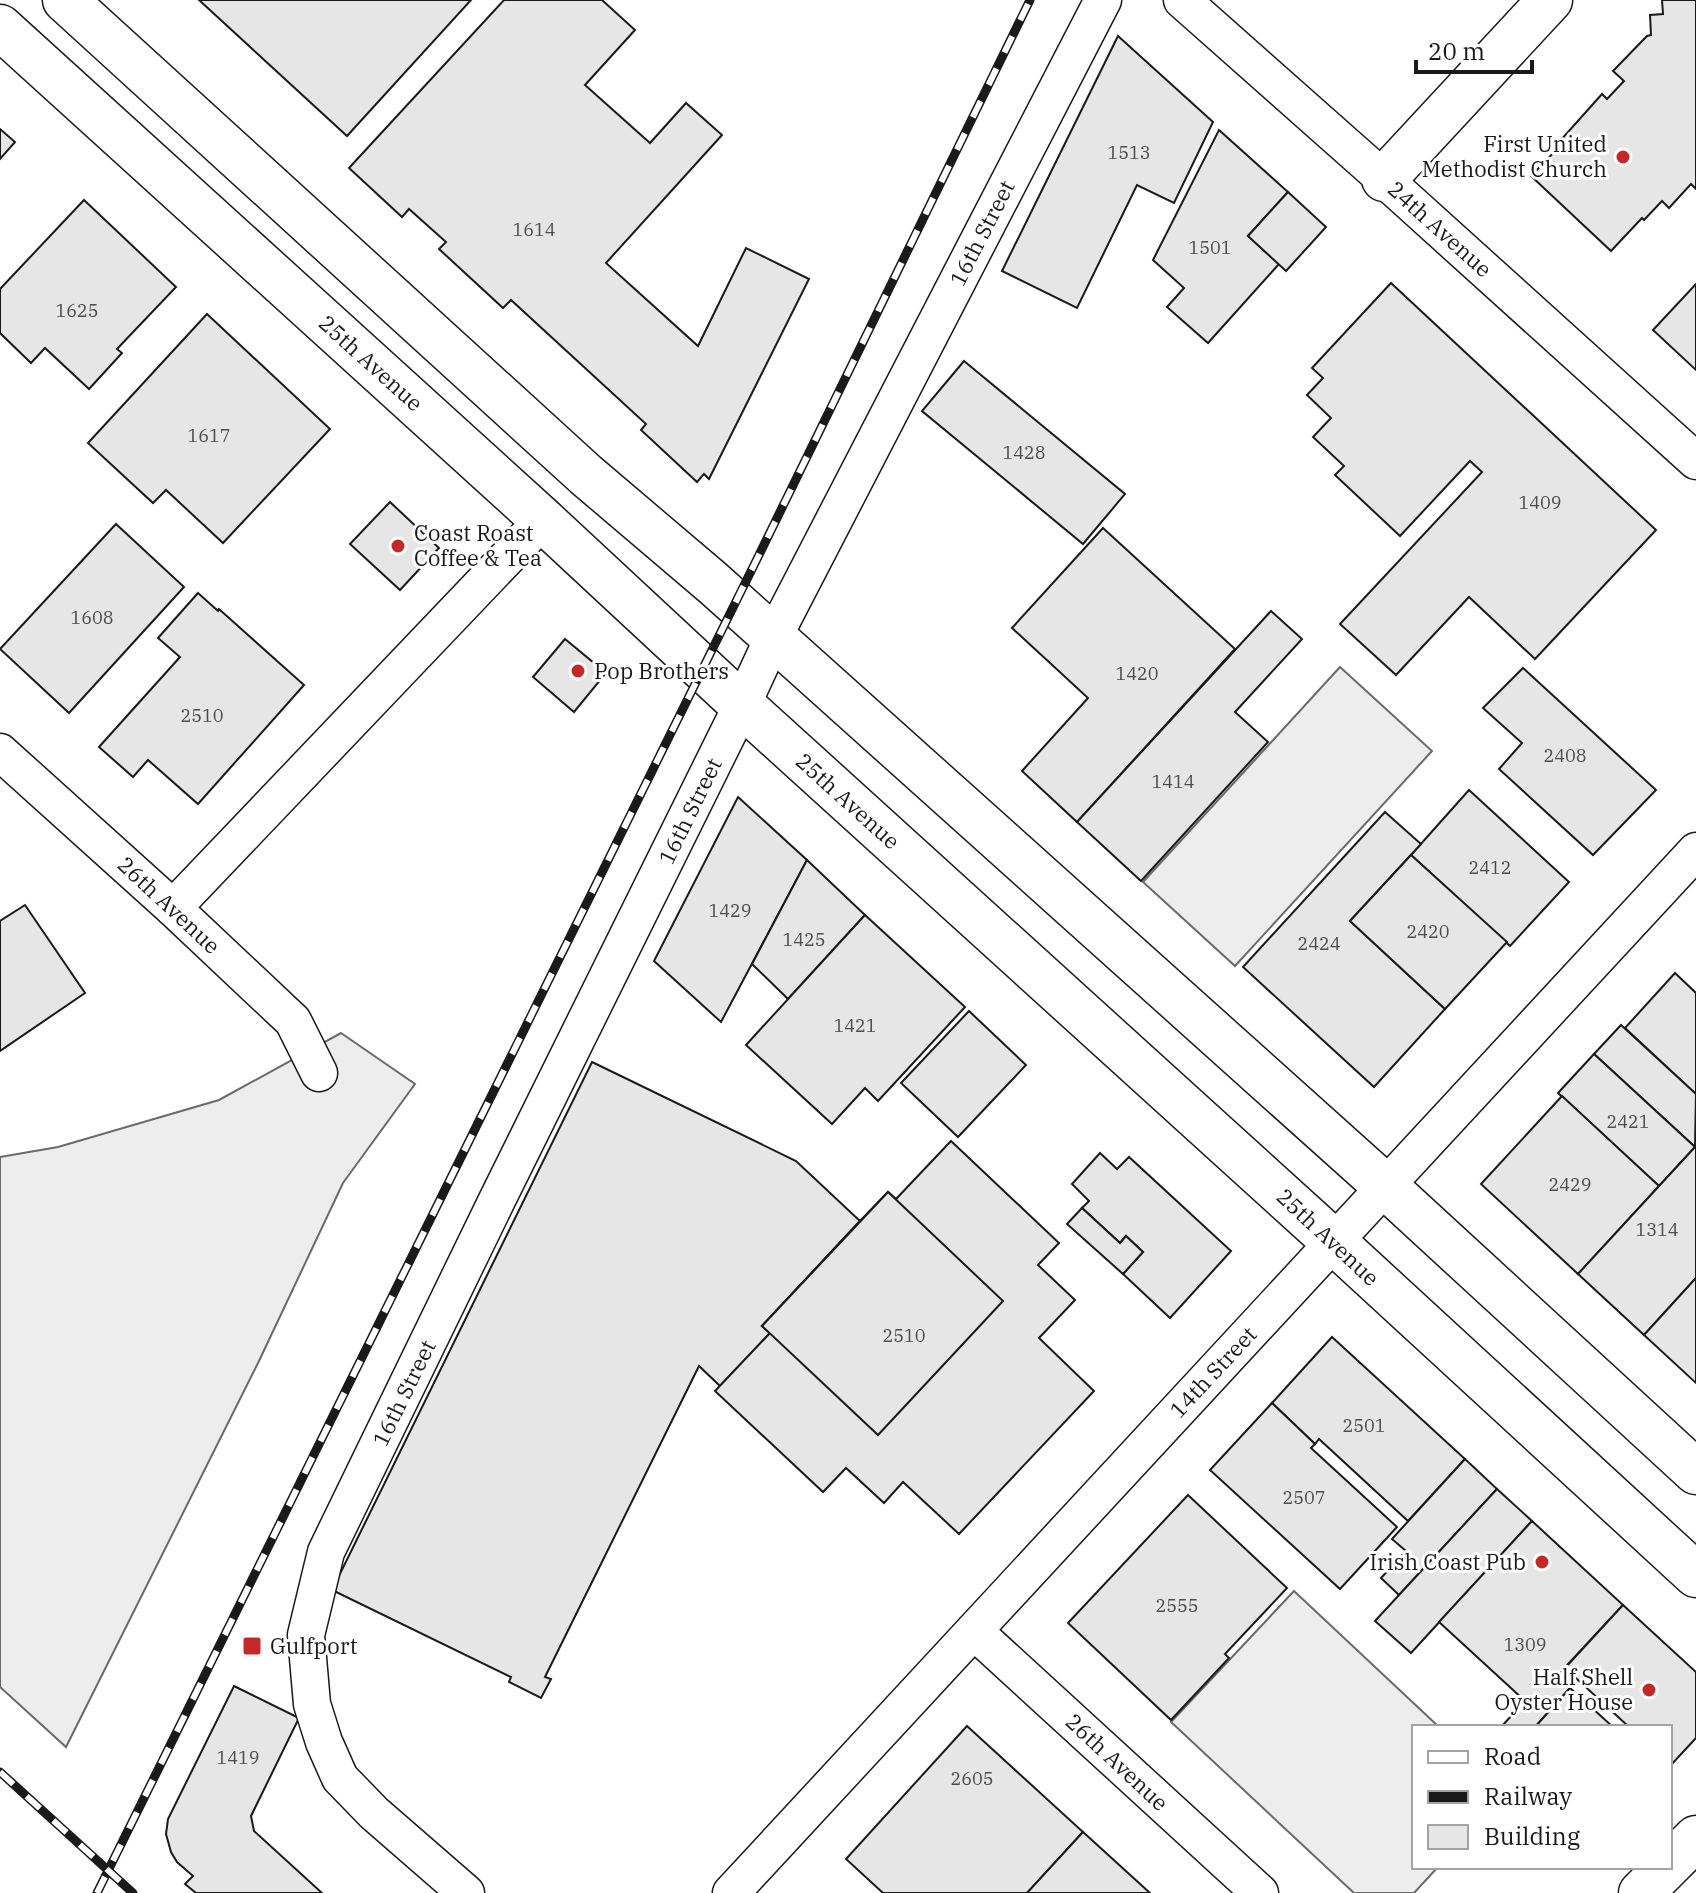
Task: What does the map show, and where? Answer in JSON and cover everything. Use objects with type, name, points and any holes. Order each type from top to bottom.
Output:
[{"type":"main road","points":[[65,0],[586,475],[713,583],[1385,1186],[1696,1472]]},
{"type":"main road","points":[[1384,179],[1550,0]]},
{"type":"main road","name":"25th Avenue","points":[[0,27],[1696,1575]]},
{"type":"main road","points":[[1672,1862],[1696,1838]]},
{"type":"main road","points":[[1641,1893],[1665,1869]]},
{"type":"street","name":"16th Street","points":[[466,1893],[374,1813],[340,1778],[324,1742],[312,1704],[306,1635],[326,1552],[773,638],[1103,0]]},
{"type":"street","name":"24th Avenue","points":[[1182,0],[1696,461]]},
{"type":"street","points":[[173,908],[543,520]]},
{"type":"street","name":"26th Avenue","points":[[0,752],[293,1021],[319,1073]]},
{"type":"street","name":"14th Street","points":[[731,1893],[1696,851]]},
{"type":"street","name":"26th Avenue","points":[[974,1631],[1260,1893]]},
{"type":"shaded area","points":[[1340,667],[1432,751],[1235,966],[1143,882]]},
{"type":"shaded area","points":[[341,1033],[415,1084],[343,1183],[259,1361],[66,1747],[0,1687],[0,1157],[58,1147],[219,1100]]},
{"type":"shaded area","points":[[1294,1591],[1437,1725],[1412,1725],[1412,1869],[1436,1869],[1414,1893],[1354,1893],[1171,1722]]},
{"type":"building","points":[[199,0],[471,0],[347,136]]},
{"type":"building","points":[[504,0],[602,0],[635,30],[585,85],[650,143],[686,103],[722,135],[606,263],[698,346],[746,248],[809,279],[709,479],[704,474],[697,482],[641,430],[646,424],[511,300],[503,308],[439,249],[446,242],[409,209],[402,217],[349,168]]},
{"type":"building","points":[[1662,0],[1696,0],[1696,189],[1691,184],[1669,208],[1662,201],[1611,251],[1531,176],[1562,144],[1559,142],[1602,94],[1607,99],[1624,81],[1613,71],[1651,35],[1650,15],[1663,14]]},
{"type":"building","points":[[1118,36],[1213,122],[1174,203],[1137,185],[1077,308],[1002,271]]},
{"type":"building","points":[[0,129],[15,142],[0,159]]},
{"type":"building","points":[[1219,130],[1288,192],[1248,236],[1279,264],[1208,343],[1167,307],[1184,288],[1153,260]]},
{"type":"building","points":[[1288,192],[1326,227],[1286,271],[1248,236]]},
{"type":"building","points":[[84,200],[176,287],[117,349],[122,353],[89,389],[45,348],[31,363],[0,333],[0,289]]},
{"type":"building","points":[[1391,283],[1656,530],[1535,659],[1469,597],[1396,675],[1340,624],[1482,472],[1470,461],[1400,536],[1335,475],[1344,466],[1313,437],[1331,418],[1307,395],[1323,378],[1312,368]]},
{"type":"building","points":[[1696,284],[1696,370],[1653,330]]},
{"type":"building","points":[[207,314],[330,429],[223,543],[166,490],[153,503],[88,443]]},
{"type":"building","points":[[964,361],[1125,494],[1083,544],[922,411]]},
{"type":"building","points":[[390,502],[439,548],[400,590],[350,544]]},
{"type":"building","points":[[116,524],[184,587],[69,713],[0,649]]},
{"type":"building","points":[[1103,528],[1235,649],[1077,822],[1022,771],[1088,698],[1012,628]]},
{"type":"building","points":[[198,593],[304,685],[198,804],[148,760],[133,777],[99,747],[180,657],[158,638]]},
{"type":"building","points":[[1271,611],[1302,639],[1235,712],[1268,742],[1141,881],[1077,822]]},
{"type":"building","points":[[565,639],[606,673],[574,712],[533,677]]},
{"type":"building","points":[[1523,668],[1656,790],[1593,855],[1499,769],[1522,743],[1483,708]]},
{"type":"building","points":[[1469,790],[1569,882],[1510,946],[1411,855]]},
{"type":"building","points":[[738,797],[807,860],[721,1022],[654,961]]},
{"type":"building","points":[[1385,812],[1421,844],[1350,921],[1445,1009],[1374,1087],[1243,967]]},
{"type":"building","points":[[1411,855],[1507,942],[1445,1009],[1350,921]]},
{"type":"building","points":[[807,860],[865,915],[788,999],[752,964]]},
{"type":"building","points":[[25,905],[85,993],[0,1051],[0,921]]},
{"type":"building","points":[[865,915],[965,1007],[878,1101],[865,1088],[832,1124],[746,1045]]},
{"type":"building","points":[[1675,973],[1696,993],[1696,1094],[1625,1028]]},
{"type":"building","points":[[969,1011],[1026,1065],[958,1137],[901,1083]]},
{"type":"building","points":[[1621,1025],[1696,1094],[1695,1147],[1594,1054]]},
{"type":"building","points":[[1594,1054],[1695,1147],[1659,1186],[1558,1093]]},
{"type":"building","points":[[592,1062],[796,1161],[860,1221],[762,1326],[770,1333],[720,1386],[699,1366],[545,1677],[551,1679],[541,1698],[509,1682],[511,1677],[332,1590]]},
{"type":"building","points":[[1562,1096],[1659,1186],[1578,1274],[1481,1184]]},
{"type":"building","points":[[951,1141],[1059,1243],[1038,1265],[1075,1300],[1039,1338],[1094,1391],[959,1534],[903,1482],[884,1503],[846,1468],[823,1492],[715,1391],[770,1333],[762,1326],[860,1221],[888,1192],[896,1199]]},
{"type":"building","points":[[1696,1146],[1696,1278],[1644,1335],[1578,1274]]},
{"type":"building","points":[[1100,1153],[1117,1169],[1129,1157],[1231,1251],[1170,1318],[1123,1274],[1143,1252],[1126,1236],[1120,1243],[1082,1208],[1089,1201],[1072,1184]]},
{"type":"building","points":[[888,1192],[1003,1301],[878,1435],[762,1326]]},
{"type":"building","points":[[1082,1208],[1120,1243],[1126,1236],[1143,1252],[1123,1274],[1067,1224]]},
{"type":"building","points":[[1696,1278],[1696,1383],[1644,1335]]},
{"type":"building","points":[[1332,1337],[1465,1459],[1408,1521],[1319,1439],[1315,1444],[1272,1403]]},
{"type":"building","points":[[1272,1403],[1315,1444],[1311,1448],[1397,1527],[1340,1589],[1210,1470]]},
{"type":"building","points":[[1465,1459],[1497,1489],[1399,1595],[1381,1578],[1406,1551],[1392,1539]]},
{"type":"building","points":[[1497,1489],[1532,1521],[1411,1653],[1375,1621]]},
{"type":"building","points":[[1188,1495],[1287,1588],[1225,1654],[1229,1658],[1171,1720],[1068,1623]]},
{"type":"building","points":[[1532,1521],[1623,1605],[1557,1676],[1570,1688],[1537,1725],[1503,1725],[1525,1701],[1439,1622]]},
{"type":"building","points":[[1623,1605],[1696,1672],[1696,1738],[1672,1764],[1672,1725],[1627,1725],[1565,1668]]},
{"type":"building","points":[[234,1686],[299,1718],[251,1816],[254,1831],[322,1893],[196,1893],[185,1884],[193,1876],[171,1852],[166,1834],[168,1819]]},
{"type":"building","points":[[1570,1688],[1611,1725],[1537,1725]]},
{"type":"building","points":[[967,1726],[1083,1832],[1027,1893],[883,1893],[846,1859]]},
{"type":"building","points":[[1083,1832],[1150,1893],[1027,1893]]},
{"type":"railway","points":[[97,1893],[1030,0]]},
{"type":"railway","points":[[0,1772],[133,1893]]},
{"type":"place","name":"First United Methodist Church","points":[[1623,157]]},
{"type":"place","name":"Coast Roast Coffee & Tea","points":[[398,546]]},
{"type":"place","name":"Pop Brothers","points":[[578,671]]},
{"type":"place","name":"Irish Coast Pub","points":[[1542,1562]]},
{"type":"place","name":"Gulfport","points":[[252,1646]]},
{"type":"place","name":"Half Shell Oyster House","points":[[1649,1690]]}]
